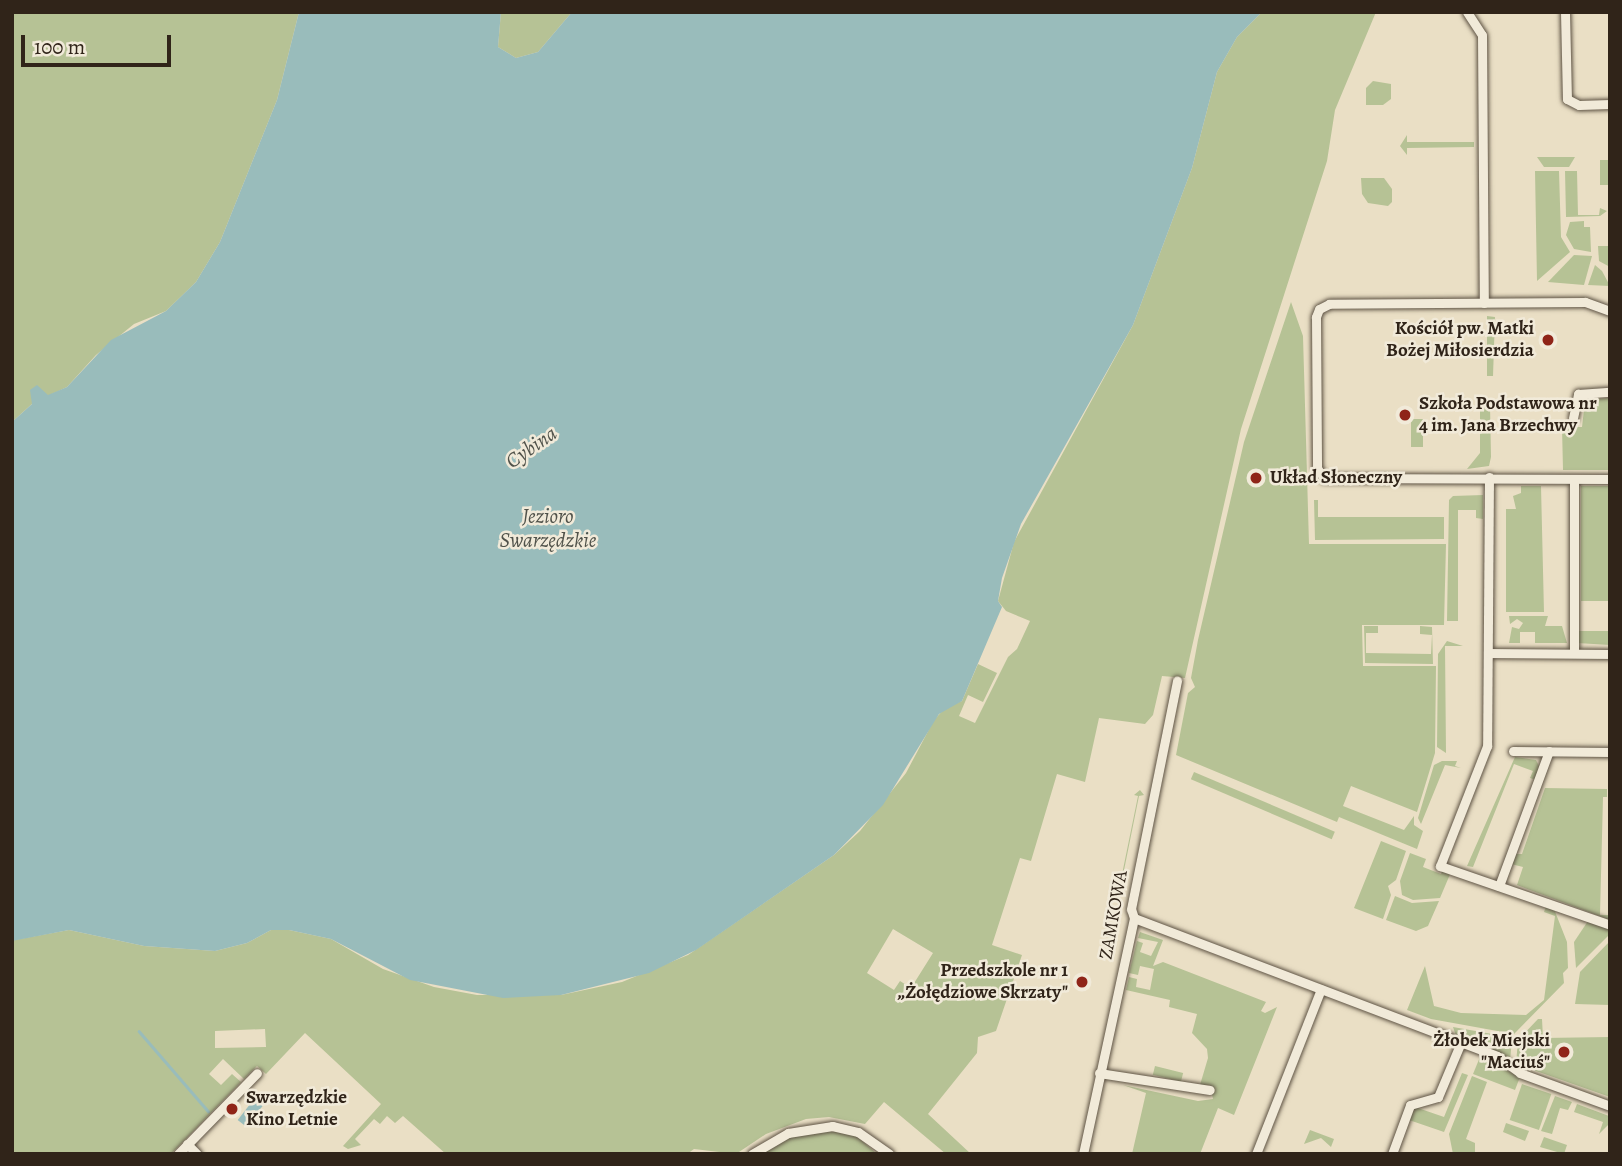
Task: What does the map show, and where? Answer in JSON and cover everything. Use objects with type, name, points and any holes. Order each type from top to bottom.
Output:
[{"type":"street","points":[[1466,12],[1482,36],[1484,303]]},
{"type":"street","points":[[1565,12],[1567,99],[1579,105],[1610,104]]},
{"type":"street","points":[[1610,311],[1586,302],[1329,304],[1319,309],[1317,468],[1321,477],[1331,480],[1489,477],[1610,479]]},
{"type":"street","points":[[1573,418],[1578,394],[1610,392]]},
{"type":"street","points":[[1489,477],[1486,751],[1440,866],[1610,925]]},
{"type":"street","points":[[1574,479],[1574,653]]},
{"type":"street","points":[[1489,653],[1610,654]]},
{"type":"street","name":"ZAMKOWA","points":[[1083,1154],[1133,914],[1177,681]]},
{"type":"street","points":[[1513,751],[1610,752]]},
{"type":"street","points":[[1499,886],[1549,751]]},
{"type":"street","points":[[1133,914],[1500,1057],[1523,1074],[1610,1106]]},
{"type":"street","points":[[1256,1154],[1321,989]]},
{"type":"street","points":[[1392,1154],[1410,1105],[1438,1097],[1461,1042]]},
{"type":"street","points":[[178,1154],[257,1073]]},
{"type":"street","points":[[1099,1073],[1210,1090]]},
{"type":"street","points":[[751,1154],[788,1133],[832,1126],[868,1137],[889,1154]]},
{"type":"street","points":[[187,1144],[197,1154]]},
{"type":"green space","points":[[12,12],[299,12],[277,100],[220,242],[196,282],[166,311],[134,324],[96,355],[67,387],[33,403],[12,422]]},
{"type":"green space","points":[[501,12],[572,12],[538,52],[516,58],[498,47]]},
{"type":"green space","points":[[1262,12],[1376,12],[1335,110],[1327,161],[1241,429],[1185,678],[1162,676],[1153,715],[1145,724],[1099,718],[1085,782],[1057,774],[1031,861],[1020,858],[992,945],[1022,955],[996,1031],[978,1037],[977,1053],[928,1114],[971,1154],[946,1154],[884,1102],[865,1124],[829,1117],[806,1119],[766,1134],[736,1154],[694,1149],[687,1154],[446,1154],[403,1116],[395,1123],[387,1116],[380,1124],[374,1119],[355,1139],[361,1145],[348,1149],[343,1146],[381,1104],[305,1033],[266,1074],[257,1066],[244,1079],[223,1059],[209,1074],[221,1085],[232,1074],[241,1082],[171,1154],[12,1154],[14,940],[69,930],[144,946],[215,951],[247,943],[271,930],[289,930],[331,939],[383,969],[434,987],[477,995],[561,995],[622,982],[688,955],[834,855],[860,831],[906,773],[934,720],[946,707],[962,701],[978,664],[997,673],[983,702],[968,695],[959,716],[975,723],[1008,657],[1017,649],[1030,621],[1006,611],[998,601],[1014,542],[1133,325],[1192,168],[1217,72],[1237,37]],"holes":[[[893,929],[933,953],[911,988],[900,981],[894,990],[867,973]],[[265,1029],[266,1047],[215,1048],[215,1031]]]},
{"type":"green space","points":[[1373,81],[1391,84],[1391,99],[1383,105],[1366,105],[1366,88]]},
{"type":"green space","points":[[1407,135],[1407,142],[1474,142],[1474,147],[1407,148],[1407,155],[1400,146]]},
{"type":"green space","points":[[1537,157],[1575,157],[1569,167],[1544,167]]},
{"type":"green space","points":[[1600,160],[1610,160],[1610,185],[1600,185]]},
{"type":"green space","points":[[1535,171],[1559,171],[1561,237],[1570,252],[1537,281]]},
{"type":"green space","points":[[1565,171],[1577,171],[1578,215],[1599,215],[1600,208],[1607,211],[1600,216],[1566,217]]},
{"type":"green space","points":[[1361,178],[1384,178],[1392,189],[1392,202],[1388,206],[1368,203],[1362,194]]},
{"type":"green space","points":[[1584,221],[1584,227],[1590,227],[1591,252],[1574,249],[1566,235],[1570,222]]},
{"type":"green space","points":[[1598,246],[1610,246],[1610,267],[1599,261]]},
{"type":"green space","points":[[1574,255],[1592,256],[1584,285],[1548,282]]},
{"type":"green space","points":[[1595,265],[1602,271],[1610,286],[1588,285]]},
{"type":"green space","points":[[1291,302],[1303,336],[1309,544],[1446,544],[1444,625],[1362,625],[1363,666],[1436,666],[1435,753],[1417,812],[1351,786],[1343,806],[1404,830],[1414,816],[1414,825],[1423,831],[1417,849],[1339,817],[1337,822],[1176,755],[1188,693],[1195,687],[1191,678],[1198,640],[1244,442]]},
{"type":"green space","points":[[1487,316],[1495,317],[1493,376],[1487,376]]},
{"type":"green space","points":[[1610,398],[1610,470],[1563,470],[1562,427],[1582,427],[1584,410],[1594,399]]},
{"type":"green space","points":[[1480,399],[1490,405],[1491,457],[1489,466],[1467,469],[1480,453]]},
{"type":"green space","points":[[1411,419],[1423,419],[1423,447],[1411,447]]},
{"type":"green space","points":[[1521,486],[1541,486],[1544,612],[1506,612],[1506,509],[1516,509],[1513,496],[1521,493]]},
{"type":"green space","points":[[1581,486],[1610,486],[1610,601],[1581,601]]},
{"type":"green space","points":[[1483,495],[1483,519],[1476,518],[1476,510],[1458,510],[1458,621],[1447,621],[1449,500],[1453,496]]},
{"type":"green space","points":[[1314,500],[1318,500],[1318,517],[1444,517],[1444,539],[1315,540]]},
{"type":"green space","points":[[1509,616],[1548,616],[1545,626],[1562,626],[1567,643],[1535,643],[1535,632],[1520,632],[1520,643],[1509,643],[1512,627],[1519,629],[1523,623],[1517,619],[1510,624]]},
{"type":"green space","points":[[1364,626],[1378,626],[1378,633],[1366,633],[1366,653],[1431,654],[1432,635],[1420,634],[1420,626],[1432,627],[1433,664],[1365,663]]},
{"type":"green space","points":[[1579,631],[1610,631],[1610,645],[1577,643]]},
{"type":"green space","points":[[1447,641],[1463,646],[1445,646],[1446,753],[1437,747],[1438,654]]},
{"type":"green space","points":[[1515,757],[1536,760],[1539,766],[1536,780],[1530,778],[1533,771],[1514,764],[1473,867],[1467,866]]},
{"type":"green space","points":[[1442,761],[1457,761],[1455,766],[1461,768],[1445,765],[1421,824],[1418,818],[1434,765]]},
{"type":"green space","points":[[1194,772],[1335,832],[1332,839],[1191,779]]},
{"type":"green space","points":[[1545,788],[1607,789],[1607,797],[1603,797],[1600,915],[1610,915],[1610,920],[1517,885],[1523,867],[1511,864],[1514,854],[1522,854]]},
{"type":"green space","points":[[1140,790],[1144,795],[1139,796],[1120,890],[1125,891],[1118,895],[1114,889],[1119,889],[1138,796],[1134,795]]},
{"type":"green space","points":[[1381,841],[1406,851],[1396,880],[1388,886],[1391,895],[1383,919],[1354,908]]},
{"type":"green space","points":[[1410,853],[1426,859],[1423,867],[1441,874],[1443,869],[1451,872],[1440,898],[1413,900],[1402,895],[1400,881]]},
{"type":"green space","points":[[1395,896],[1412,903],[1439,901],[1428,926],[1416,931],[1386,920]]},
{"type":"green space","points":[[1546,906],[1554,909],[1567,942],[1568,968],[1563,973],[1564,983],[1514,1034],[1431,1019],[1407,1010],[1425,966],[1434,1006],[1461,1013],[1526,1015],[1544,1000],[1555,916],[1544,912]]},
{"type":"green space","points":[[1588,921],[1610,929],[1610,934],[1576,968],[1574,942]]},
{"type":"green space","points":[[1140,932],[1163,940],[1153,966],[1163,962],[1266,1002],[1261,1011],[1265,1013],[1277,1007],[1234,1115],[1218,1108],[1200,1154],[1132,1154],[1146,1093],[1123,1085],[1198,1101],[1213,1099],[1210,1085],[1200,1085],[1208,1058],[1207,1049],[1192,1033],[1197,1014],[1169,1007],[1170,1000],[1126,990],[1129,977],[1137,979],[1136,987],[1150,990],[1154,969],[1140,966],[1138,975],[1129,973],[1137,941],[1143,943],[1140,952],[1151,956],[1158,942],[1138,938]]},
{"type":"green space","points":[[1610,941],[1610,1005],[1575,1004],[1580,972]]},
{"type":"green space","name":"Żłobek Miejski \"Maciuś\"","points":[[1538,1019],[1542,1019],[1543,1038],[1610,1037],[1610,1097],[1516,1064],[1518,1040]]},
{"type":"green space","points":[[1453,1027],[1509,1037],[1484,1047],[1456,1036]]},
{"type":"green space","points":[[1512,1040],[1510,1060],[1489,1049]]},
{"type":"green space","points":[[1480,1057],[1520,1077],[1515,1090],[1473,1074]]},
{"type":"green space","points":[[1155,1066],[1183,1073],[1181,1082],[1153,1075]]},
{"type":"green space","points":[[1462,1073],[1468,1075],[1444,1132],[1409,1120],[1415,1107],[1444,1117]]},
{"type":"green space","points":[[1472,1076],[1487,1082],[1466,1139],[1475,1143],[1475,1154],[1453,1154],[1449,1134]]},
{"type":"green space","points":[[1522,1084],[1551,1094],[1539,1130],[1510,1120]]},
{"type":"green space","points":[[1555,1096],[1572,1102],[1568,1110],[1560,1108],[1552,1134],[1541,1131]]},
{"type":"green space","points":[[1577,1104],[1609,1116],[1610,1123],[1599,1134],[1603,1122],[1574,1112]]},
{"type":"green space","points":[[1506,1123],[1529,1131],[1525,1141],[1503,1132]]},
{"type":"green space","points":[[820,1129],[853,1133],[877,1154],[757,1154],[778,1140]]},
{"type":"green space","points":[[1310,1130],[1334,1139],[1331,1147],[1321,1138],[1304,1144]]},
{"type":"green space","points":[[1544,1137],[1567,1145],[1564,1154],[1540,1147]]},
{"type":"water","name":"Jezioro Swarzędzkie","points":[[299,12],[501,12],[498,47],[516,58],[538,52],[572,12],[1262,12],[1237,37],[1217,72],[1192,168],[1133,325],[1021,524],[1002,578],[998,601],[1002,607],[962,701],[939,714],[883,805],[834,855],[696,950],[649,973],[561,995],[503,998],[410,980],[331,939],[289,930],[271,930],[247,943],[215,951],[144,946],[69,930],[12,941],[12,422],[32,404],[30,390],[37,385],[48,395],[67,387],[111,340],[166,311],[196,282],[220,242],[277,100]]},
{"type":"water","points":[[258,1094],[267,1101],[246,1127],[238,1120]]},
{"type":"waterway","points":[[139,1031],[208,1111]]},
{"type":"place","name":"Kościół pw. Matki Bożej Miłosierdzia","points":[[1548,340]]},
{"type":"place","name":"Szkoła Podstawowa nr 4 im. Jana Brzechwy","points":[[1405,415]]},
{"type":"place","name":"Układ Słoneczny","points":[[1256,478]]},
{"type":"place","name":"Przedszkole nr 1 „Żołędziowe Skrzaty\"","points":[[1082,982]]},
{"type":"place","name":"Żłobek Miejski \"Maciuś\"","points":[[1564,1052]]},
{"type":"place","name":"Swarzędzkie Kino Letnie","points":[[232,1109]]},
{"type":"water label","name":"Cybina","points":[[531,447]]}]
